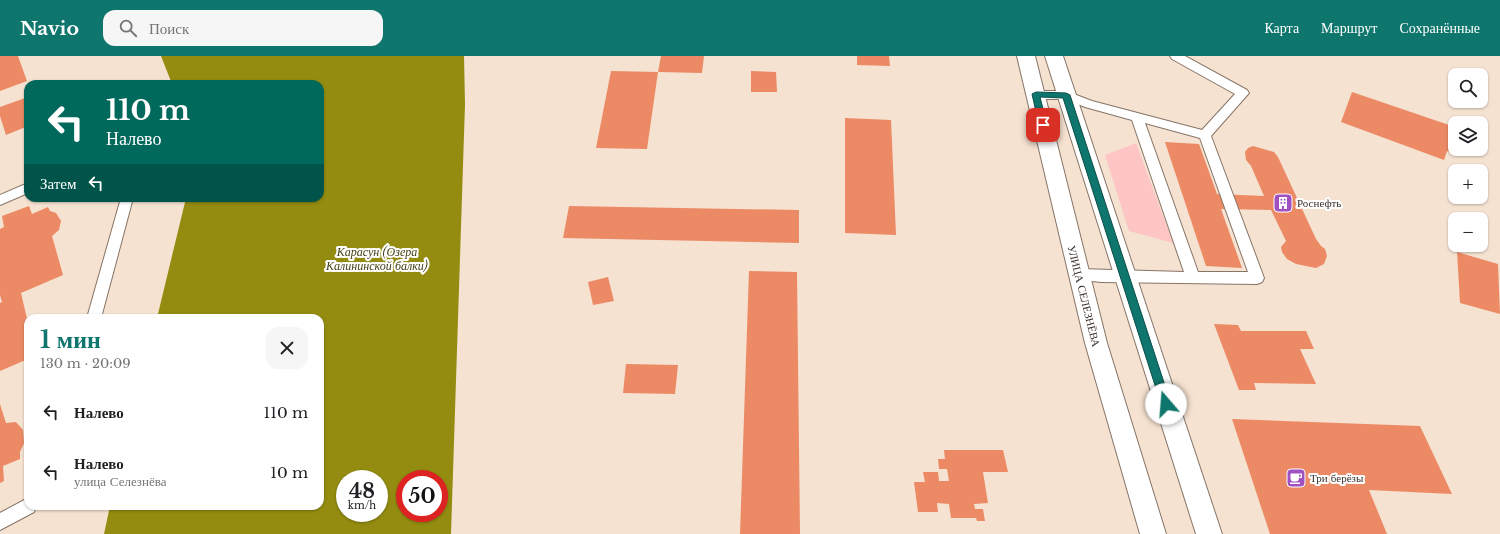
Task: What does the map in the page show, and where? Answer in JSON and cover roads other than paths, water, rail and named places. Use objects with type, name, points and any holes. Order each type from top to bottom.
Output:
[{"type":"main road","name":"УЛИЦА СЕЛЕЗНЁВА","points":[[1026,56],[1078,275],[1096,343],[1153,534]]},
{"type":"main road","points":[[1054,56],[1209,534]]},
{"type":"lane","points":[[1176,56],[1243,93],[1205,135]]},
{"type":"lane","points":[[1036,94],[1066,95],[1090,104],[1205,135]]},
{"type":"lane","points":[[1137,117],[1192,277]]},
{"type":"lane","points":[[1078,275],[1126,278],[1257,278],[1205,135]]},
{"type":"lane","points":[[0,200],[24,190]]},
{"type":"lane","points":[[95,314],[126,202]]},
{"type":"lane","points":[[0,522],[24,508]]},
{"type":"water","name":"Карасун (Озера Калининской балки)","points":[[161,56],[464,56],[465,104],[451,534],[104,534],[109,510],[324,510],[324,314],[158,314],[185,202],[324,202],[324,80],[170,80]]},
{"type":"place","name":"Роснефть","points":[[1283,203]]},
{"type":"place","name":"Три берёзы","points":[[1296,478]]}]
